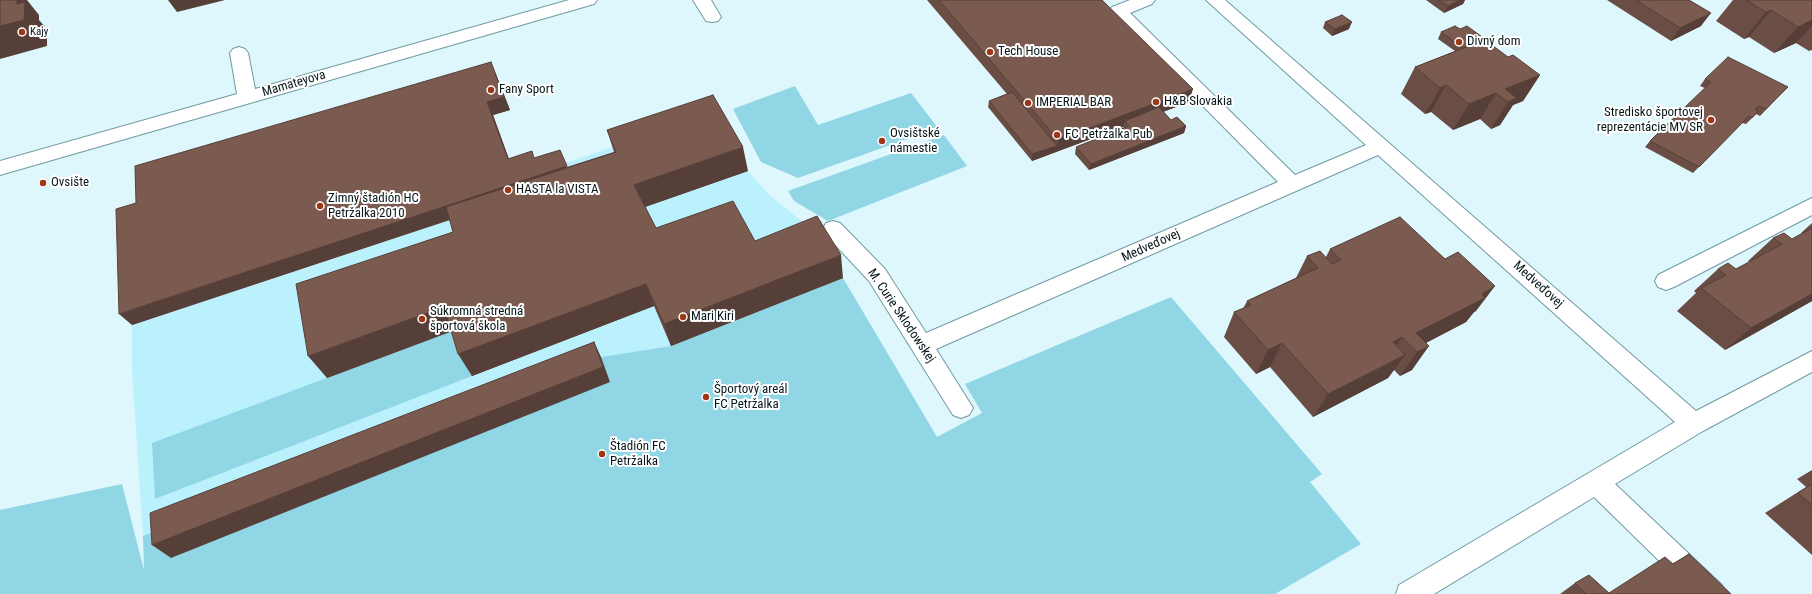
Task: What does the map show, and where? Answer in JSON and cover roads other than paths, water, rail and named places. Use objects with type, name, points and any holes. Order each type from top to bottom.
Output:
[{"type":"street","name":"Mamateyova","points":[[0,168],[588,0]]},
{"type":"street","points":[[702,0],[712,17]]},
{"type":"street","points":[[1146,0],[1118,11],[1292,184]]},
{"type":"street","name":"Medveďovej","points":[[1215,0],[1694,424]]},
{"type":"street","points":[[239,53],[247,97]]},
{"type":"street","name":"Medveďovej","points":[[922,345],[1381,146]]},
{"type":"street","points":[[1666,281],[1812,206]]},
{"type":"street","name":"M. Curie Sklodowskej","points":[[833,229],[877,275],[961,408]]},
{"type":"street","points":[[1409,594],[1694,424],[1812,361]]},
{"type":"street","points":[[1596,482],[1712,594]]},
{"type":"place","name":"Kajy","points":[[22,32]]},
{"type":"place","name":"Divný dom","points":[[1459,42]]},
{"type":"place","name":"Tech House","points":[[990,52]]},
{"type":"place","name":"Fany Sport","points":[[491,90]]},
{"type":"place","name":"H&B Slovakia","points":[[1156,102]]},
{"type":"place","name":"IMPERIAL BAR","points":[[1028,103]]},
{"type":"place","name":"Stredisko športovej reprezentácie MV SR","points":[[1711,120]]},
{"type":"place","name":"FC Petržalka Pub","points":[[1057,135]]},
{"type":"place","name":"Ovsištské námestie","points":[[882,141]]},
{"type":"place","name":"Ovsište","points":[[43,183]]},
{"type":"place","name":"HASTA la VISTA","points":[[508,190]]},
{"type":"place","name":"Zimný štadión HC Petržalka 2010","points":[[320,206]]},
{"type":"place","name":"Mari Kiri","points":[[683,317]]},
{"type":"place","name":"Súkromná stredná športová škola","points":[[422,319]]},
{"type":"place","name":"Športový areál FC Petržalka","points":[[706,397]]},
{"type":"place","name":"Štadión FC Petržalka","points":[[602,454]]}]
